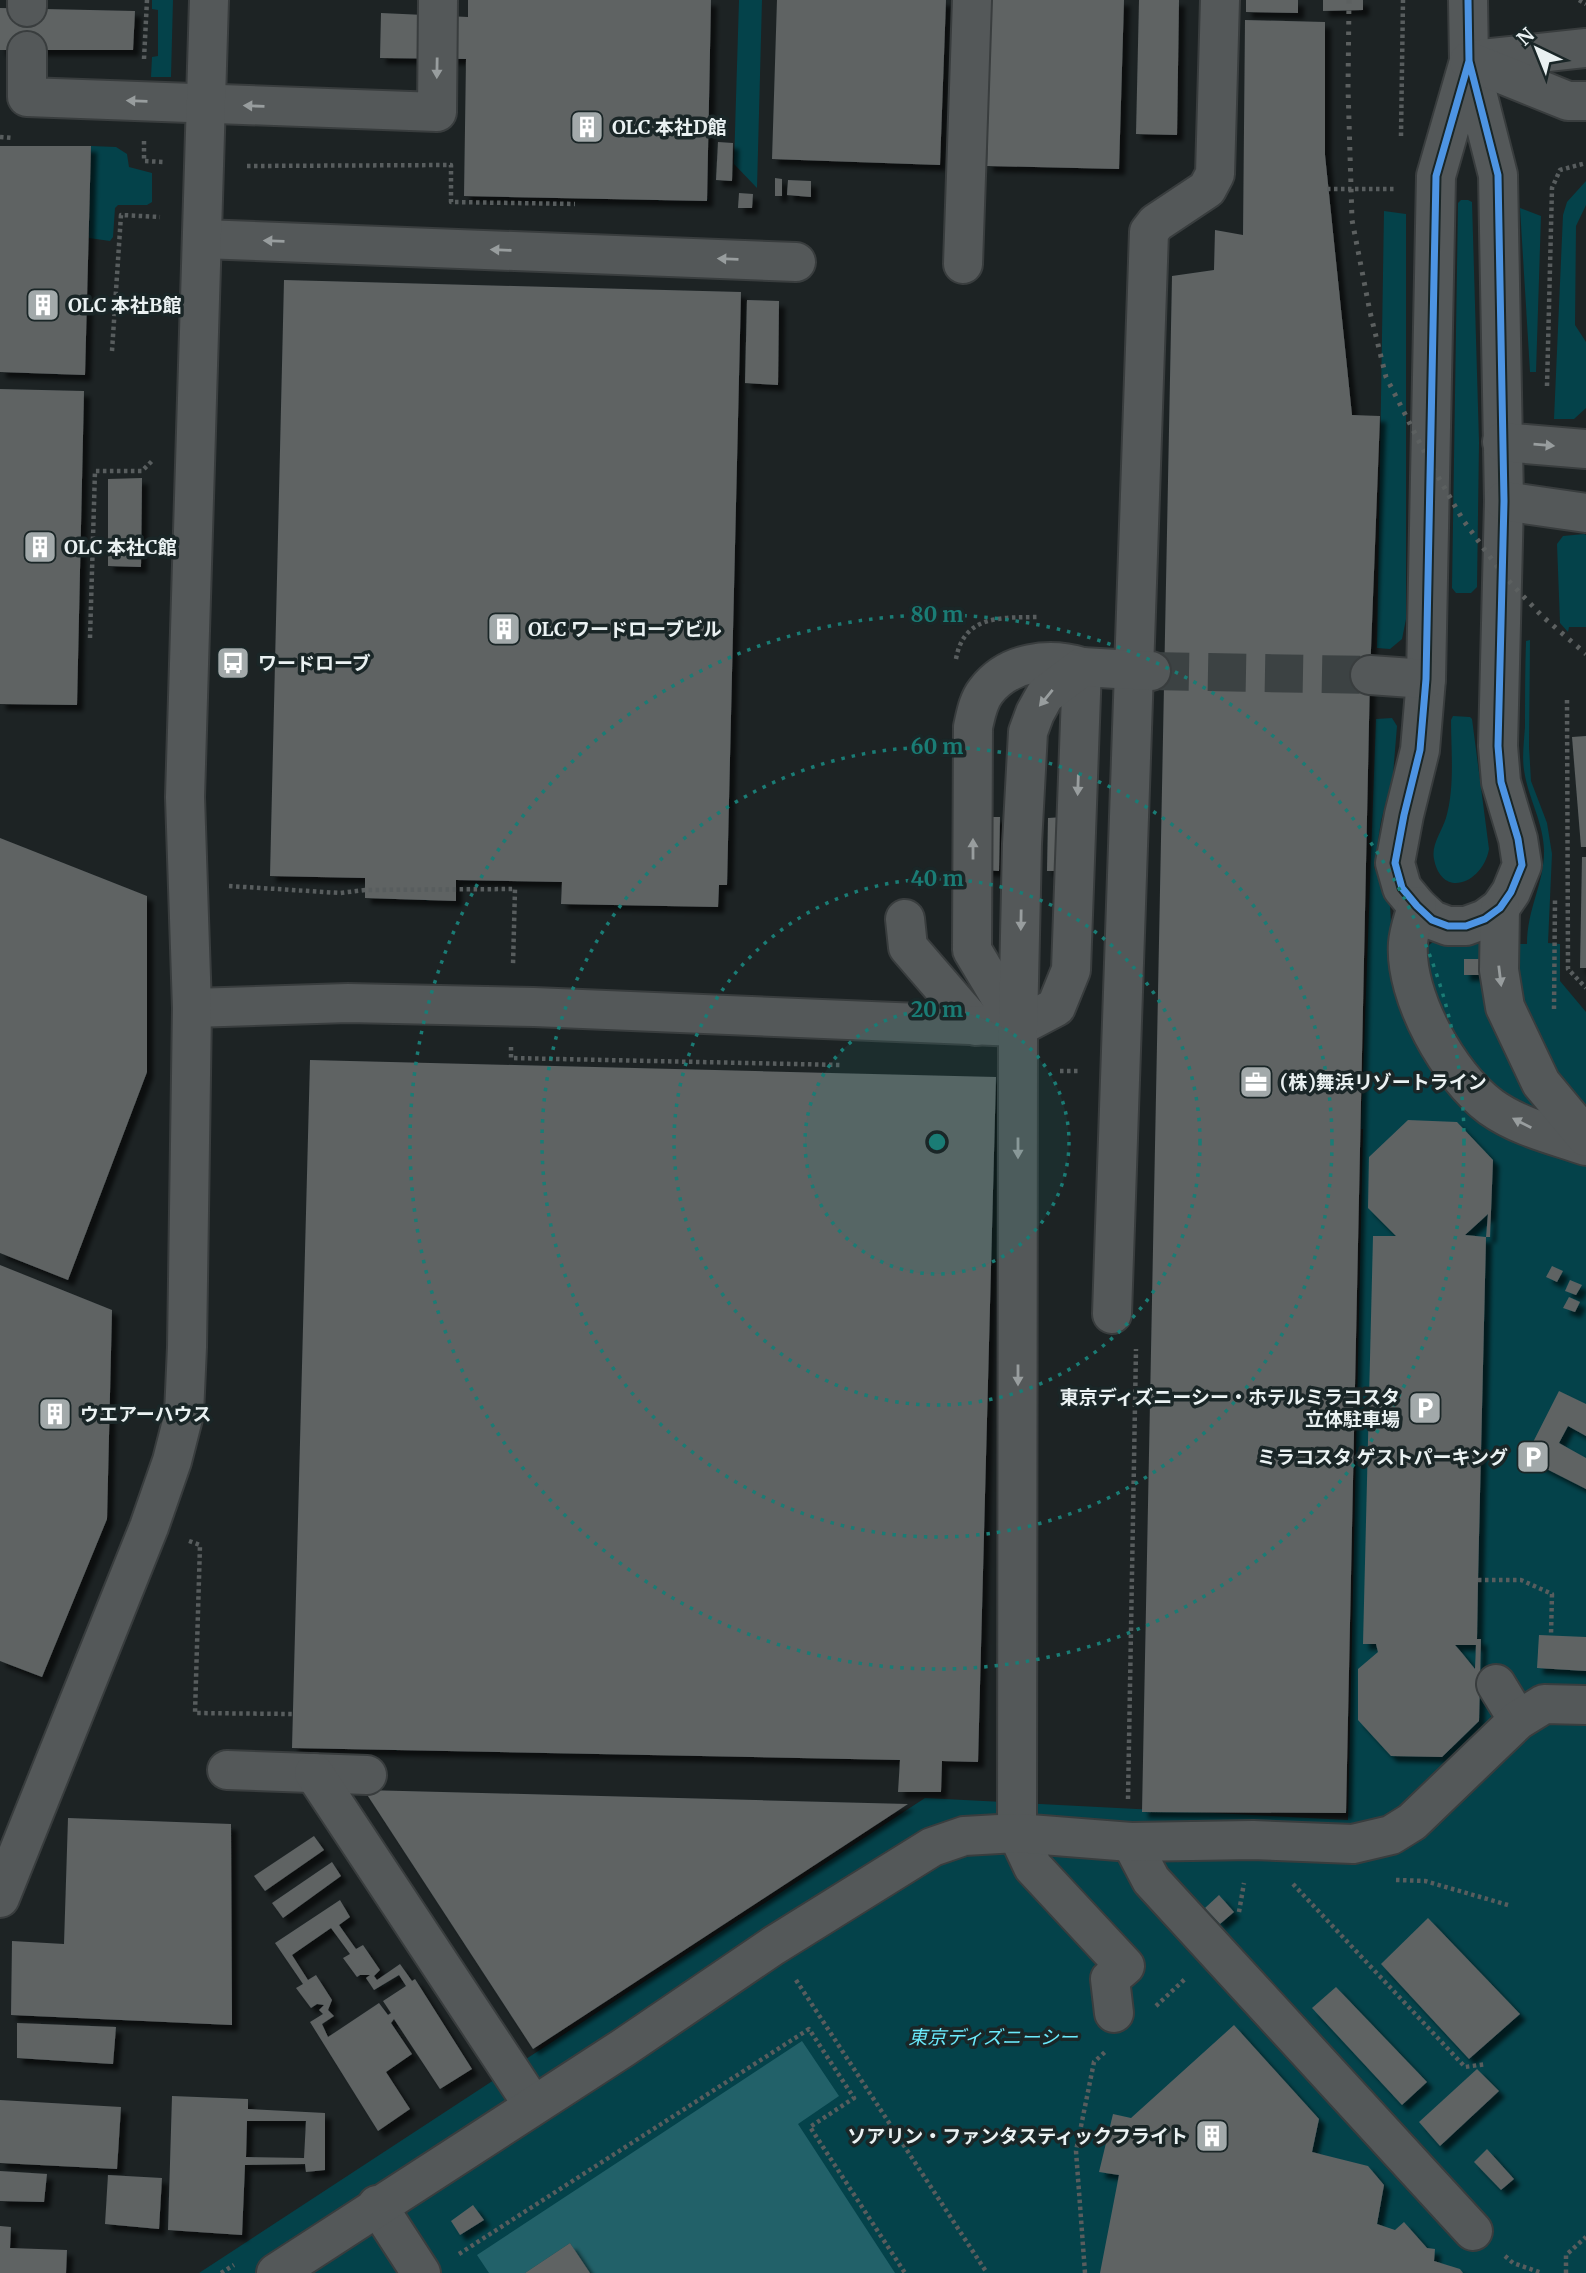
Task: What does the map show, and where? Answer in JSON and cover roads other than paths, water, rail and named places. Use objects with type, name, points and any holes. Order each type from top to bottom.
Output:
[{"type":"street","points":[[0,1898],[149,1527],[172,1461],[184,1414],[192,1008],[185,797],[209,0]]},
{"type":"street","points":[[27,51],[27,97],[437,112],[438,0]]},
{"type":"street","points":[[963,264],[972,0]]},
{"type":"street","points":[[1112,1314],[1143,671],[1149,232],[1156,223],[1208,189],[1215,174],[1220,0]]},
{"type":"street","points":[[1468,0],[1469,61],[1498,175],[1504,500],[1499,746],[1501,782],[1518,839],[1522,865],[1511,892],[1500,908],[1485,919],[1466,926],[1448,926],[1432,920],[1417,906],[1402,888],[1395,863],[1420,750],[1426,679],[1436,176],[1469,61]]},
{"type":"street","points":[[1469,61],[1575,47],[1586,48]]},
{"type":"street","points":[[1469,61],[1568,101],[1586,101]]},
{"type":"street","points":[[202,239],[796,262]]},
{"type":"street","points":[[1503,442],[1586,449]]},
{"type":"street","points":[[1504,500],[1586,513]]},
{"type":"street","points":[[1018,1027],[972,950],[973,727],[977,708],[985,691],[1000,678],[1030,663],[1065,662],[1083,667],[1143,671]]},
{"type":"street","points":[[1083,667],[1045,695],[1028,732],[1022,844],[1018,1027],[1017,1833],[1033,1867],[1125,1966],[1110,1979],[1114,2029]]},
{"type":"street","points":[[192,1008],[348,1003],[1018,1027],[1056,1007],[1071,970],[1083,667]]},
{"type":"street","points":[[1370,675],[1426,679]]},
{"type":"street","points":[[1417,906],[1408,943],[1413,990],[1431,1032],[1461,1077],[1491,1107],[1529,1127],[1586,1146]]},
{"type":"street","points":[[1500,908],[1499,971],[1504,1007],[1541,1083],[1586,1137]]},
{"type":"street","points":[[905,919],[908,947],[976,1026]]},
{"type":"street","points":[[1496,1684],[1518,1720]]},
{"type":"street","points":[[276,2273],[623,2048],[773,1947],[932,1847],[964,1836],[1129,1826],[1253,1840],[1353,1844],[1391,1835],[1412,1822],[1518,1720],[1544,1704],[1586,1705]]},
{"type":"street","points":[[227,1770],[367,1775]]},
{"type":"street","points":[[314,1773],[533,2105]]},
{"type":"street","points":[[1129,1826],[1151,1880],[1473,2231]]},
{"type":"street","points":[[377,2206],[421,2273]]},
{"type":"tunnel","points":[[1151,671],[1370,675]]},
{"type":"railway","points":[[1349,0],[1348,88],[1352,220],[1386,377],[1463,520],[1504,576],[1542,616],[1586,654]]},
{"type":"place","name":"OLC 本社D館","points":[[587,127]]},
{"type":"place","name":"OLC 本社B館","points":[[43,305]]},
{"type":"place","name":"OLC 本社C館","points":[[40,547]]},
{"type":"place","name":"OLC ワードローブビル","points":[[504,629]]},
{"type":"place","name":"ワードローブ","points":[[233,663]]},
{"type":"place","name":"(株)舞浜リゾートライン","points":[[1256,1082]]},
{"type":"place","name":"東京ディズニーシー・ホテルミラコスタ 立体駐車場","points":[[1425,1408]]},
{"type":"place","name":"ウエアーハウス","points":[[55,1414]]},
{"type":"place","name":"ミラコスタ ゲストパーキング","points":[[1533,1457]]},
{"type":"place","name":"ソアリン・ファンタスティックフライト","points":[[1212,2136]]},
{"type":"park label","name":"東京ディズニーシー","points":[[993,2037]]}]
